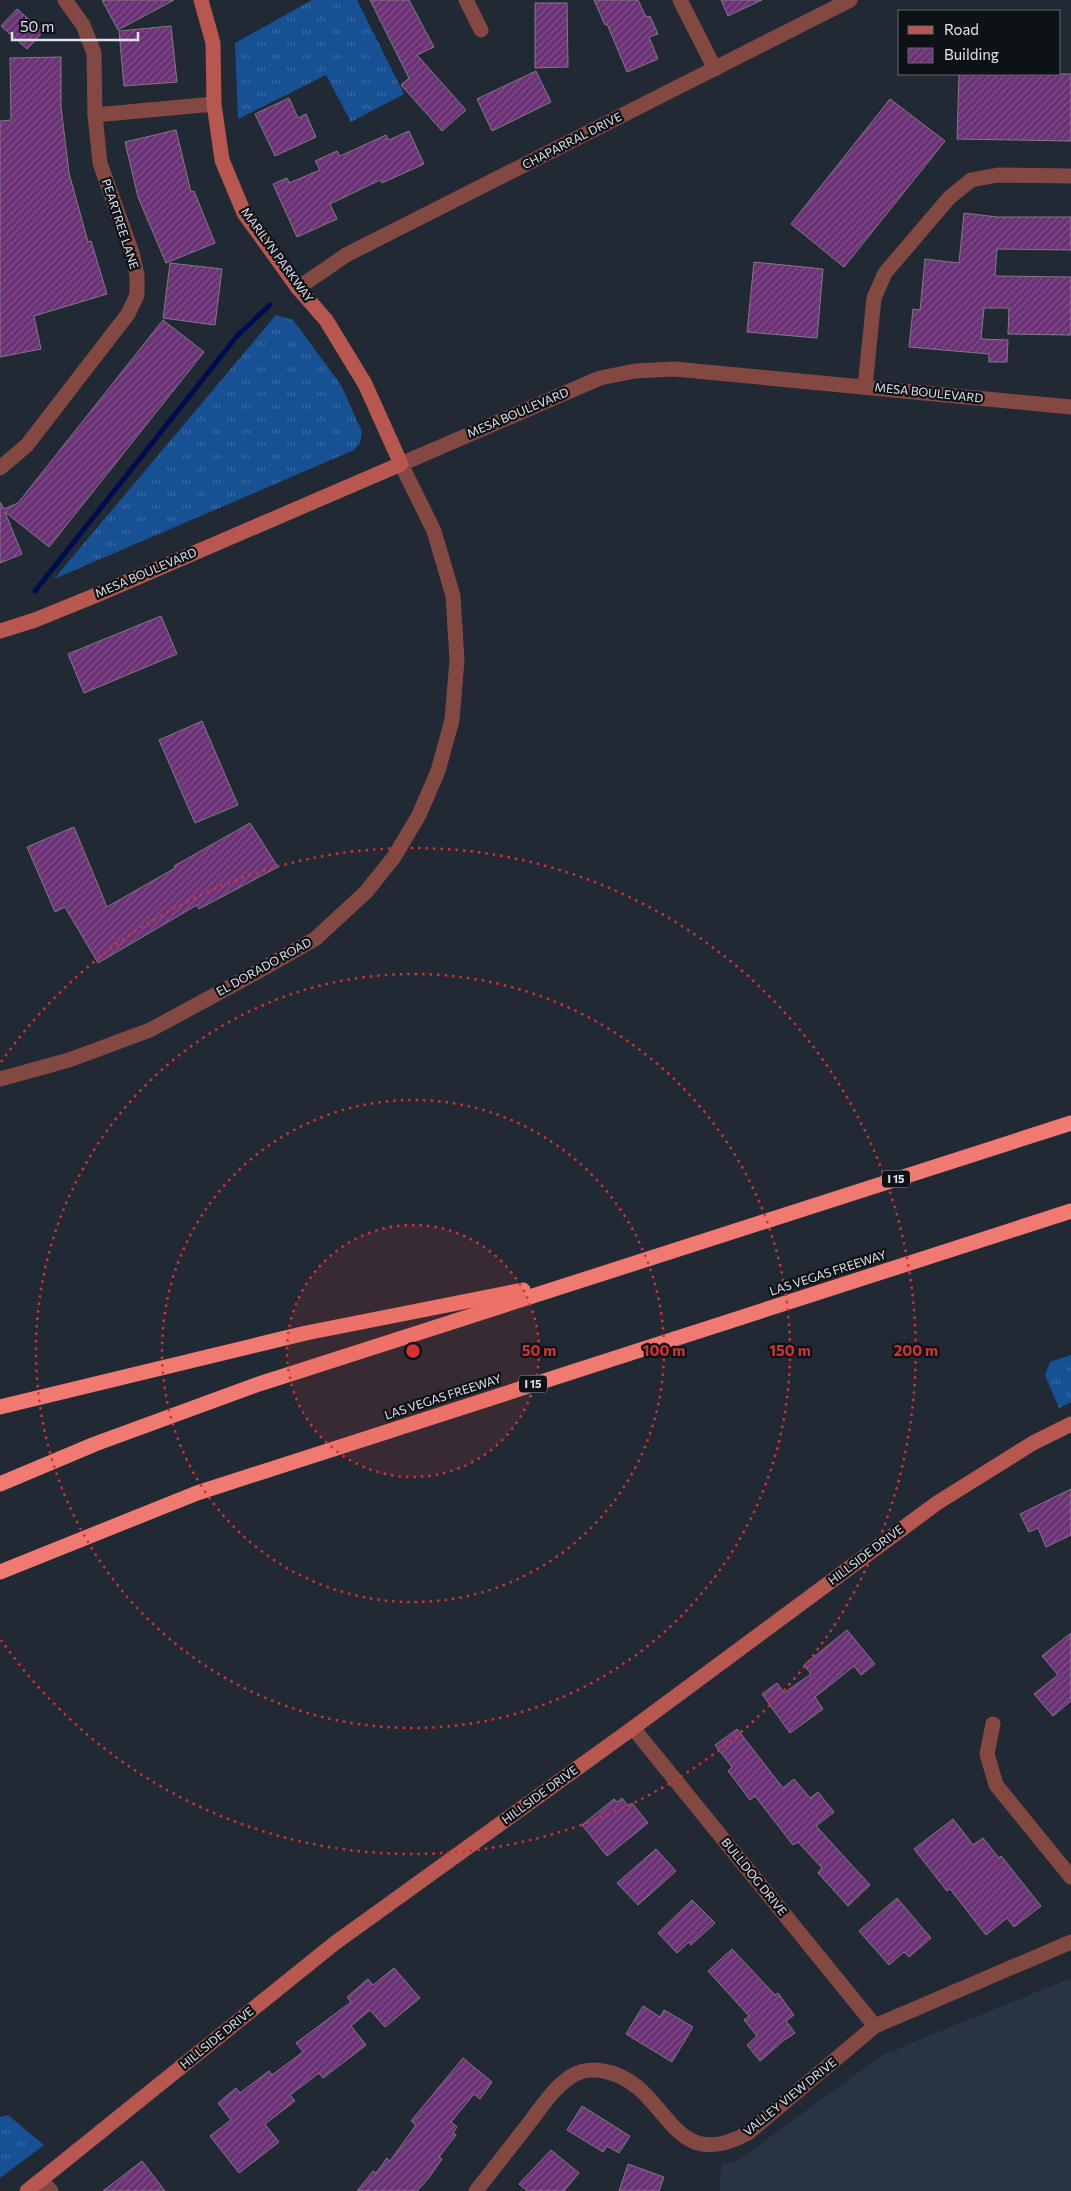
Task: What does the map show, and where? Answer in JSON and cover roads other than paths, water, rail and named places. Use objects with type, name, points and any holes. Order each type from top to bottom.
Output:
[{"type":"highway","name":"I 15","points":[[0,1484],[96,1444],[258,1384],[1071,1123]]},
{"type":"highway","name":"LAS VEGAS FREEWAY","points":[[0,1572],[95,1532],[214,1487],[1071,1211]]},
{"type":"highway","points":[[0,1407],[306,1333],[592,1276]]},
{"type":"main road","name":"MARILYN PARKWAY","points":[[201,0],[213,43],[214,104],[222,160],[244,213],[298,288],[326,320],[365,384],[401,464]]},
{"type":"main road","name":"MESA BOULEVARD","points":[[0,631],[35,620],[99,594],[401,464]]},
{"type":"main road","name":"HILLSIDE DRIVE","points":[[27,2191],[46,2186],[335,1943],[633,1728],[937,1503],[1033,1443],[1071,1424]]},
{"type":"street","name":"PEARTREE LANE","points":[[0,468],[27,445],[128,314],[137,295],[132,253],[100,163],[95,115],[94,53],[83,25],[65,0]]},
{"type":"street","points":[[466,0],[481,30]]},
{"type":"street","points":[[680,0],[715,69]]},
{"type":"street","name":"CHAPARRAL DRIVE","points":[[298,288],[346,255],[850,0]]},
{"type":"street","points":[[95,115],[214,104]]},
{"type":"street","points":[[865,386],[874,298],[886,273],[949,198],[971,180],[998,175],[1071,176]]},
{"type":"street","name":"MESA BOULEVARD","points":[[401,464],[600,378],[635,371],[675,369],[1071,407]]},
{"type":"street","name":"EL DORADO ROAD","points":[[0,1079],[69,1060],[150,1030],[248,977],[315,939],[366,892],[394,857],[419,815],[438,771],[452,720],[457,660],[453,596],[434,531],[401,464]]},
{"type":"street","points":[[993,1724],[987,1754],[996,1785],[1071,1877]]},
{"type":"street","name":"BULLDOG DRIVE","points":[[633,1728],[875,2026]]},
{"type":"street","name":"VALLEY VIEW DRIVE","points":[[476,2191],[554,2091],[572,2076],[592,2069],[613,2073],[636,2085],[658,2107],[674,2127],[689,2140],[708,2146],[730,2143],[748,2133],[875,2026],[1071,1942]]},
{"type":"waterway","points":[[35,591],[237,336],[270,305]]}]
